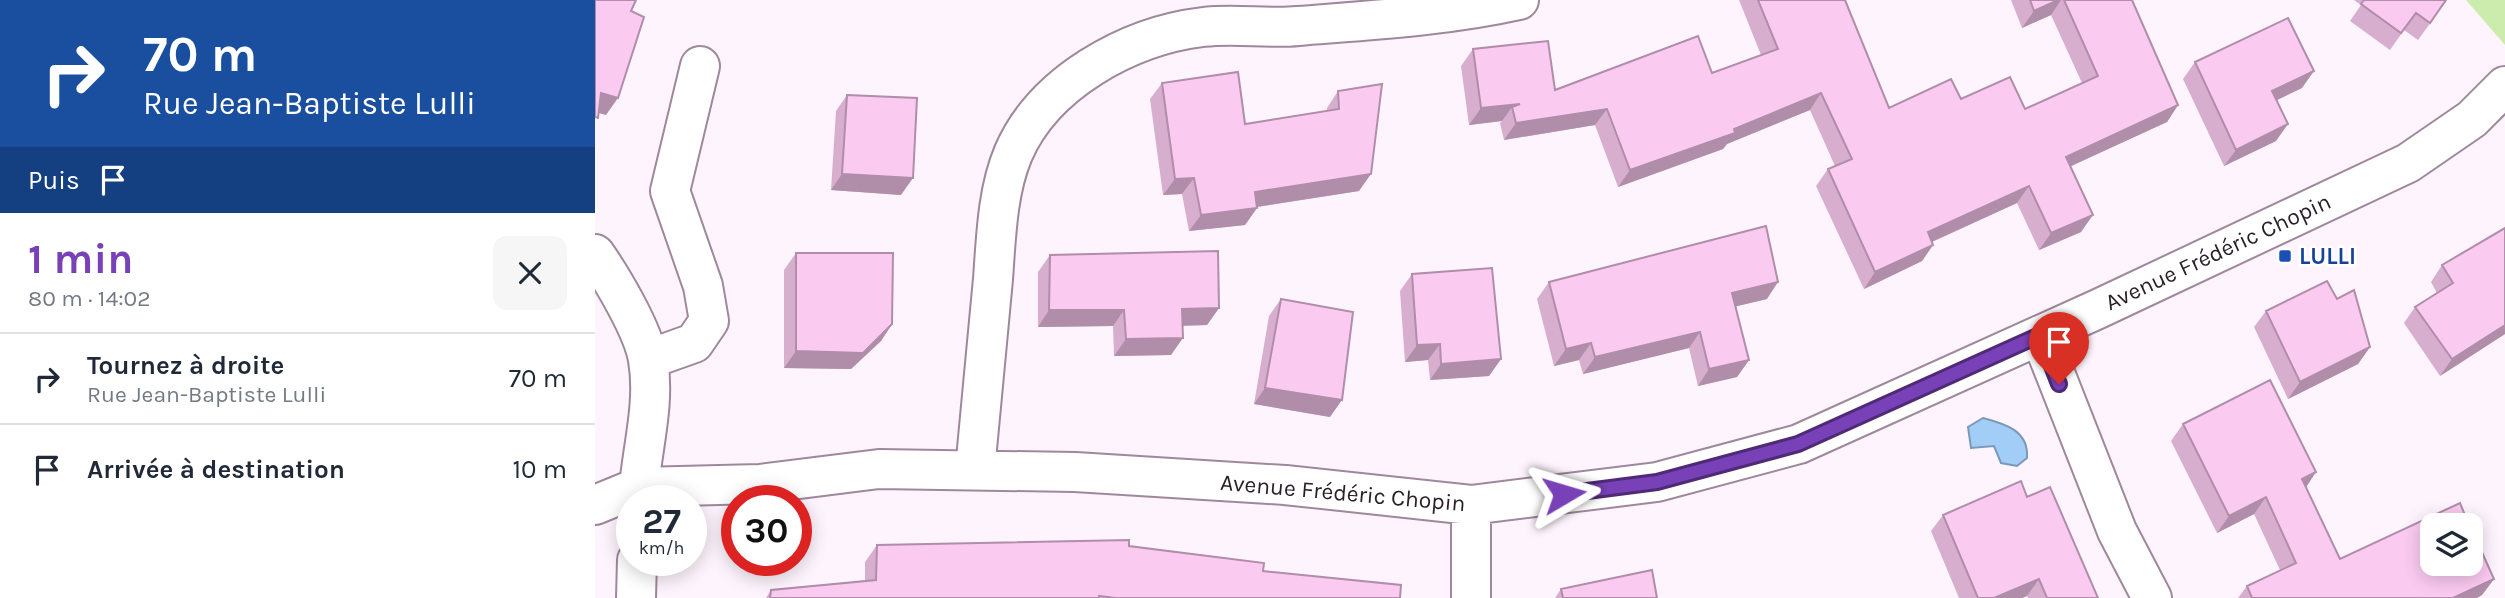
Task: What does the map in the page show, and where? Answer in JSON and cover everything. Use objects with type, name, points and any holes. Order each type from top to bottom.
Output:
[{"type":"street","points":[[975,470],[999,213],[1012,156],[1034,115],[1076,77],[1126,50],[1178,31],[1215,26],[1284,27],[1422,16],[1520,0]]},
{"type":"street","points":[[649,359],[694,343],[709,321],[703,286],[670,191],[700,66]]},
{"type":"street","name":"Avenue Frédéric Chopin","points":[[707,488],[879,469],[975,470],[1285,485],[1471,505],[1657,482],[1798,444],[2040,335],[2408,163],[2472,119],[2505,86]]},
{"type":"street","points":[[595,254],[618,288],[649,359],[647,419],[640,485]]},
{"type":"street","points":[[2040,335],[2117,531],[2152,598]]},
{"type":"street","name":"Avenue Frédéric Chopin","points":[[595,505],[616,500]]},
{"type":"street","points":[[1471,505],[1471,598]]},
{"type":"street","points":[[636,598],[637,576]]},
{"type":"green space","points":[[2466,0],[2505,0],[2505,45]]},
{"type":"water","points":[[1983,418],[2008,426],[2020,435],[2027,449],[2027,458],[2017,466],[2001,463],[1994,446],[1971,448],[1968,427]]},
{"type":"building","points":[[595,0],[636,0],[631,11],[644,17],[618,98],[601,93],[598,118],[595,117]]},
{"type":"building","points":[[1758,0],[1845,0],[1889,108],[1951,79],[1961,99],[2010,77],[2025,109],[2098,76],[2064,0],[2132,0],[2178,105],[2066,157],[2093,215],[2051,233],[2029,186],[1928,232],[1933,245],[1875,272],[1828,169],[1852,159],[1821,93],[1734,129],[1735,133],[1630,170],[1607,109],[1516,123],[1512,107],[1520,104],[1481,108],[1473,49],[1548,41],[1555,90],[1698,36],[1712,73],[1778,49]]},
{"type":"building","points":[[2030,0],[2058,0],[2034,11]]},
{"type":"building","points":[[2364,0],[2446,0],[2430,23],[2416,13],[2401,33],[2361,4]]},
{"type":"building","points":[[2288,18],[2314,71],[2272,91],[2288,124],[2236,150],[2195,62]]},
{"type":"building","points":[[1238,72],[1245,124],[1339,109],[1338,91],[1382,84],[1371,174],[1255,192],[1257,208],[1201,215],[1194,178],[1175,179],[1162,83]]},
{"type":"building","points":[[847,95],[917,98],[913,178],[842,174]]},
{"type":"building","points":[[1766,226],[1778,282],[1732,293],[1749,360],[1709,369],[1700,332],[1595,357],[1591,343],[1566,349],[1549,282]]},
{"type":"building","points":[[2505,228],[2505,325],[2452,359],[2415,307],[2453,283],[2442,265]]},
{"type":"building","points":[[1218,251],[1219,308],[1182,309],[1183,338],[1126,339],[1124,310],[1049,310],[1050,255]]},
{"type":"building","points":[[796,253],[893,253],[892,324],[863,353],[796,351]]},
{"type":"building","points":[[1492,268],[1501,359],[1441,364],[1440,344],[1417,345],[1412,274]]},
{"type":"building","points":[[2327,281],[2337,299],[2354,290],[2370,347],[2300,382],[2266,311]]},
{"type":"building","points":[[1281,299],[1353,312],[1342,400],[1265,388]]},
{"type":"building","points":[[2270,380],[2316,472],[2302,479],[2340,559],[2420,522],[2420,576],[2483,576],[2483,555],[2494,579],[2453,598],[2252,598],[2247,586],[2296,563],[2266,497],[2229,516],[2183,424]]},
{"type":"building","points":[[2021,481],[2027,497],[2050,487],[2098,598],[2047,598],[2039,579],[1994,598],[1978,598],[1943,515]]},
{"type":"building","points":[[2460,503],[2464,513],[2439,513]]},
{"type":"building","points":[[1129,540],[1129,546],[1264,563],[1263,571],[1401,585],[1400,598],[770,598],[771,590],[876,580],[877,545]]},
{"type":"building","points":[[1652,570],[1657,598],[1563,598],[1561,589]]},
{"type":"place","name":"LULLI","points":[[2285,256]]},
{"type":"route","points":[[1564,494],[1657,482],[1798,444],[2040,335],[2059,384]]}]
